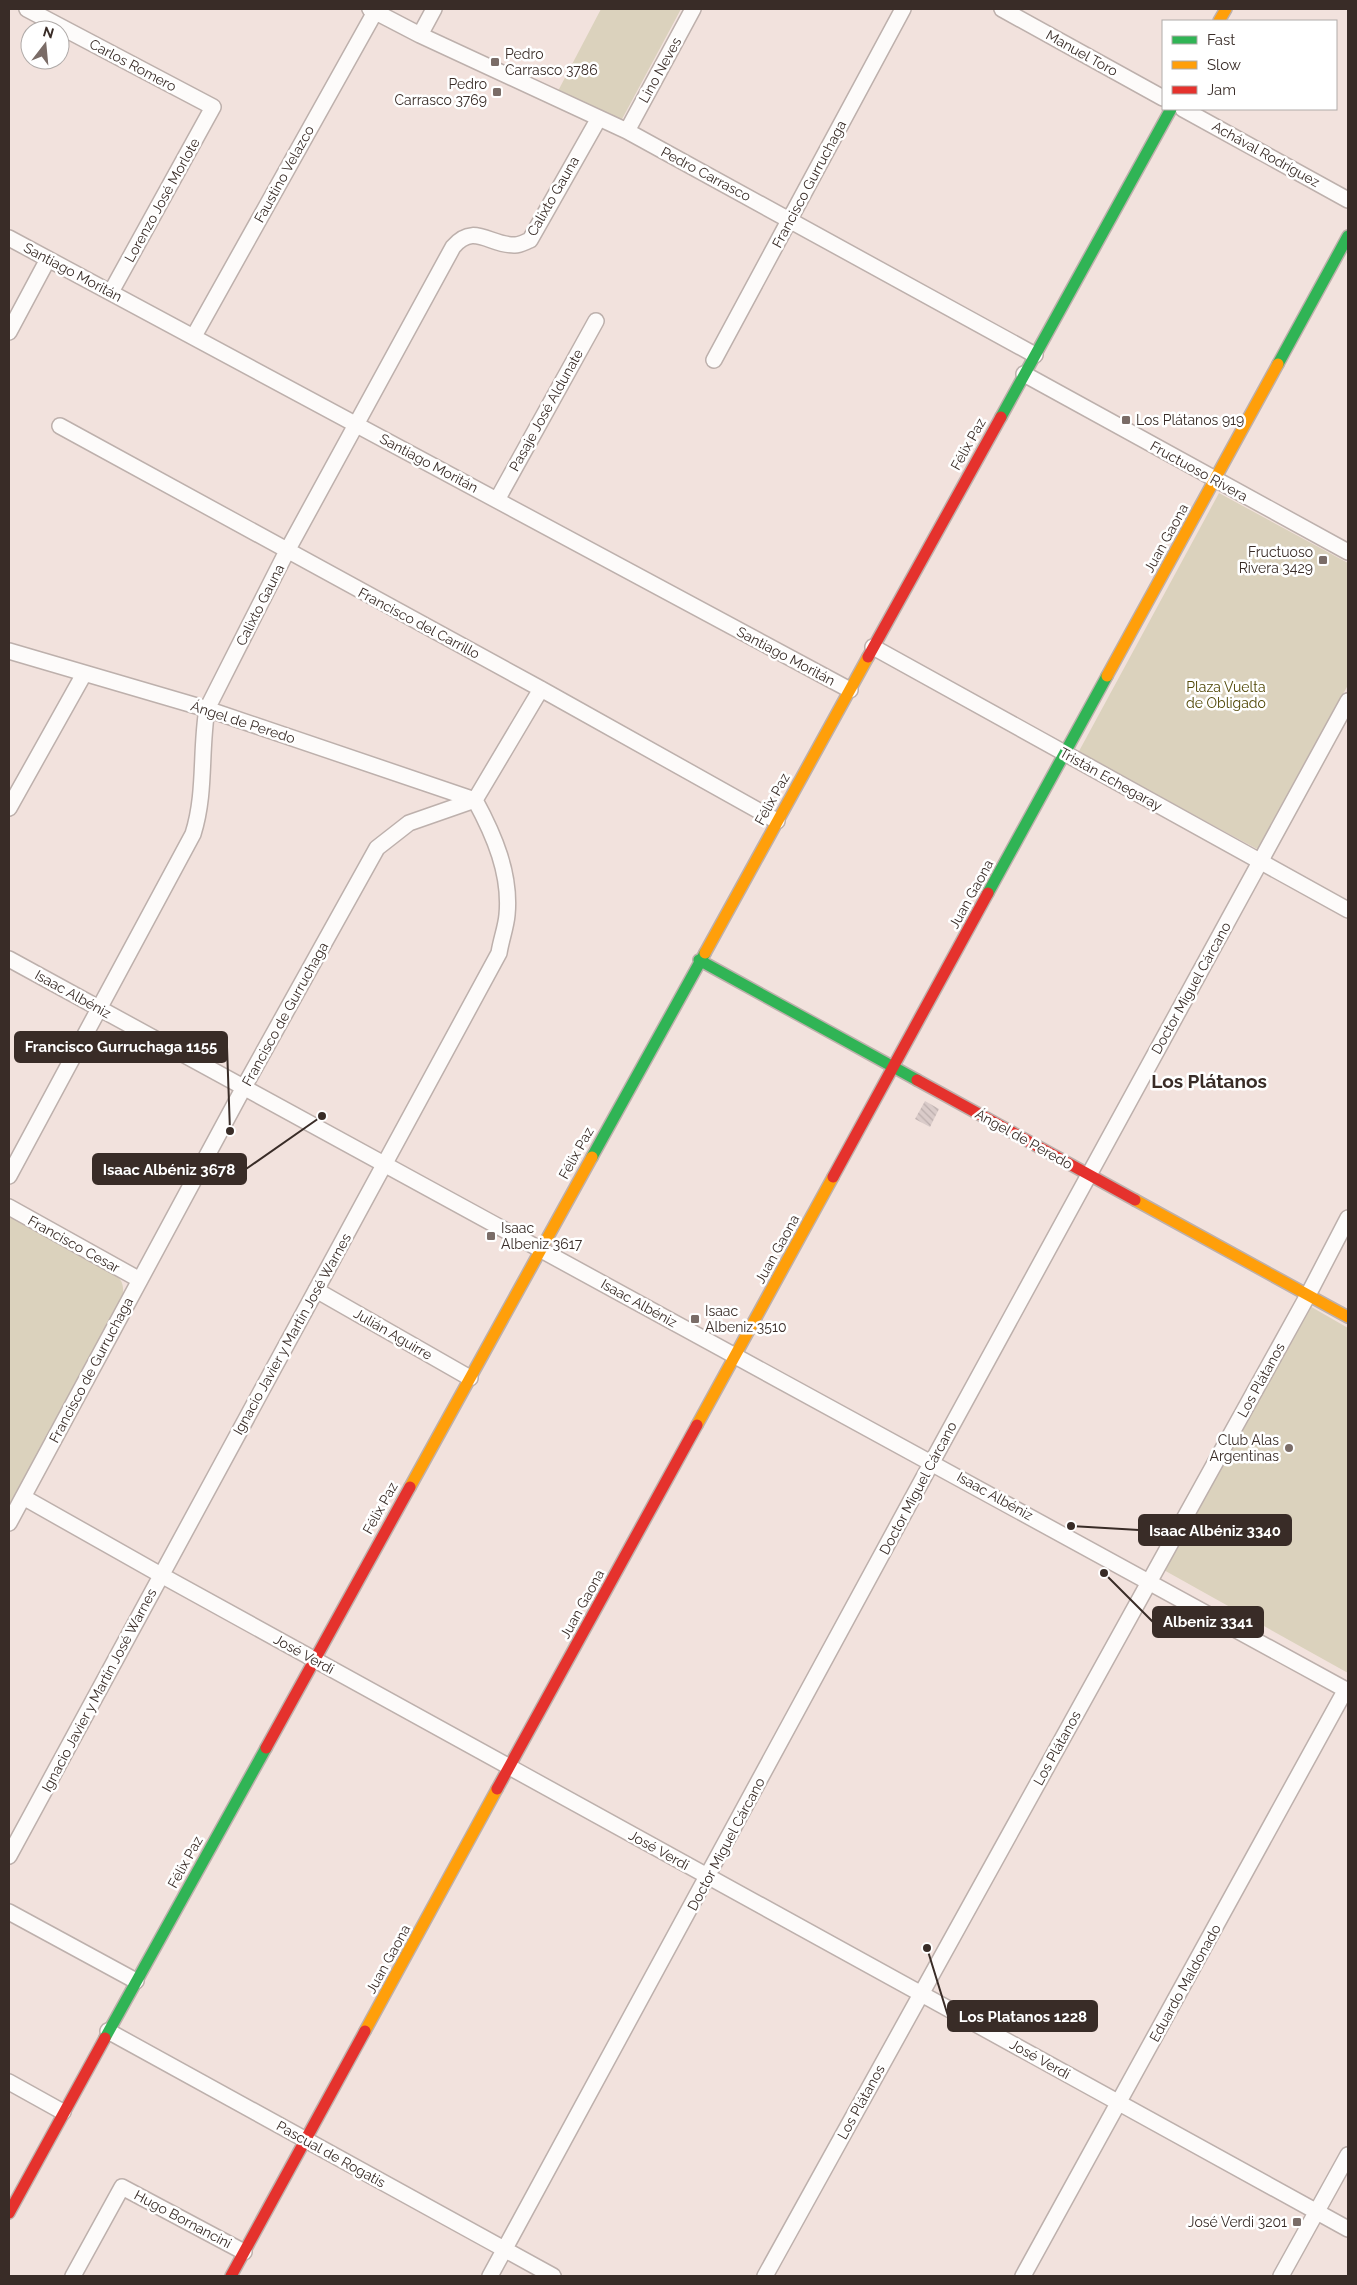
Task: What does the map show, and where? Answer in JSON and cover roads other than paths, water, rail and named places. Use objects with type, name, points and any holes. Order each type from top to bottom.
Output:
[{"type":"main road","points":[[1220,20],[1226,9]]},
{"type":"main road","name":"Félix Paz","points":[[9,2213],[699,960],[1170,110]]},
{"type":"main road","name":"Juan Gaona","points":[[231,2276],[1348,236]]},
{"type":"main road","name":"Ángel de Peredo","points":[[699,960],[1348,1317]]},
{"type":"street","name":"Carlos Romero","points":[[28,9],[213,107]]},
{"type":"street","points":[[420,35],[434,9]]},
{"type":"street","name":"Lino Neves","points":[[627,131],[693,9]]},
{"type":"street","name":"Francisco Gurruchaga","points":[[714,360],[903,9]]},
{"type":"street","name":"Manuel Toro","points":[[1002,9],[1162,97]]},
{"type":"street","name":"Pedro Carrasco","points":[[372,10],[420,35],[627,131],[1035,355]]},
{"type":"street","name":"Faustino Velazco","points":[[194,336],[372,10]]},
{"type":"street","name":"Lorenzo José Morlote","points":[[112,292],[213,107]]},
{"type":"street","name":"Achával Rodríguez","points":[[1185,110],[1348,200]]},
{"type":"street","name":"Calixto Gauna","points":[[9,1176],[193,834],[202,800],[204,726],[207,709],[286,551],[453,247],[460,239],[478,235],[506,245],[518,245],[530,240],[599,118]]},
{"type":"street","name":"Santiago Moritán","points":[[9,238],[850,690]]},
{"type":"street","points":[[9,332],[48,259]]},
{"type":"street","name":"Pasaje José Aldunate","points":[[497,500],[596,321]]},
{"type":"street","name":"Fructuoso Rivera","points":[[1024,374],[1348,552]]},
{"type":"street","name":"Francisco del Carrillo","points":[[60,426],[541,689],[777,821]]},
{"type":"street","name":"Tristán Echegaray","points":[[873,647],[1348,910]]},
{"type":"street","name":"Ángel de Peredo","points":[[9,651],[207,709],[475,800]]},
{"type":"street","points":[[9,808],[84,674]]},
{"type":"street","points":[[475,800],[541,689]]},
{"type":"street","name":"Doctor Miguel Cárcano","points":[[490,2276],[1348,701]]},
{"type":"street","name":"Francisco de Gurruchaga","points":[[9,1523],[244,1088],[377,848],[410,823],[475,800]]},
{"type":"street","name":"Ignacio Javier y Martín José Warnes","points":[[9,1856],[499,953],[507,915],[506,886],[500,853],[475,800]]},
{"type":"street","name":"Isaac Albéniz","points":[[9,959],[1150,1580],[1347,1690]]},
{"type":"street","name":"Francisco Cesar","points":[[9,1208],[140,1280]]},
{"type":"street","name":"Los Plátanos","points":[[765,2276],[1308,1295],[1348,1218]]},
{"type":"street","name":"Julián Aguirre","points":[[316,1290],[470,1378]]},
{"type":"street","name":"José Verdi","points":[[23,1497],[510,1768],[1348,2229]]},
{"type":"street","name":"Eduardo Maldonado","points":[[1024,2276],[1347,1690]]},
{"type":"street","points":[[9,1912],[136,1981]]},
{"type":"street","name":"Pascual de Rogatis","points":[[108,2031],[553,2276]]},
{"type":"street","points":[[9,2082],[64,2112]]},
{"type":"street","points":[[1281,2276],[1348,2155]]},
{"type":"street","name":"Hugo Bornancini","points":[[73,2276],[122,2187],[244,2252]]},
{"type":"place","name":"Pedro Carrasco 3786","points":[[495,62]]},
{"type":"place","name":"Pedro Carrasco 3769","points":[[497,92]]},
{"type":"place","name":"Los Plátanos 919","points":[[1126,420]]},
{"type":"place","name":"Fructuoso Rivera 3429","points":[[1323,560]]},
{"type":"place","name":"Isaac Albéniz 3678","points":[[322,1116]]},
{"type":"place","name":"Francisco Gurruchaga 1155","points":[[230,1131]]},
{"type":"place","name":"Isaac Albeniz 3617","points":[[491,1236]]},
{"type":"place","name":"Isaac Albeniz 3510","points":[[695,1319]]},
{"type":"place","name":"Club Alas Argentinas","points":[[1289,1448]]},
{"type":"place","name":"Isaac Albéniz 3340","points":[[1071,1526]]},
{"type":"place","name":"Albeniz 3341","points":[[1104,1573]]},
{"type":"place","name":"Los Platanos 1228","points":[[927,1948]]},
{"type":"place","name":"José Verdi 3201","points":[[1297,2222]]},
{"type":"district","name":"Los Plátanos","points":[[1209,1081]]},
{"type":"park label","name":"Plaza Vuelta de Obligado","points":[[1226,696]]}]
